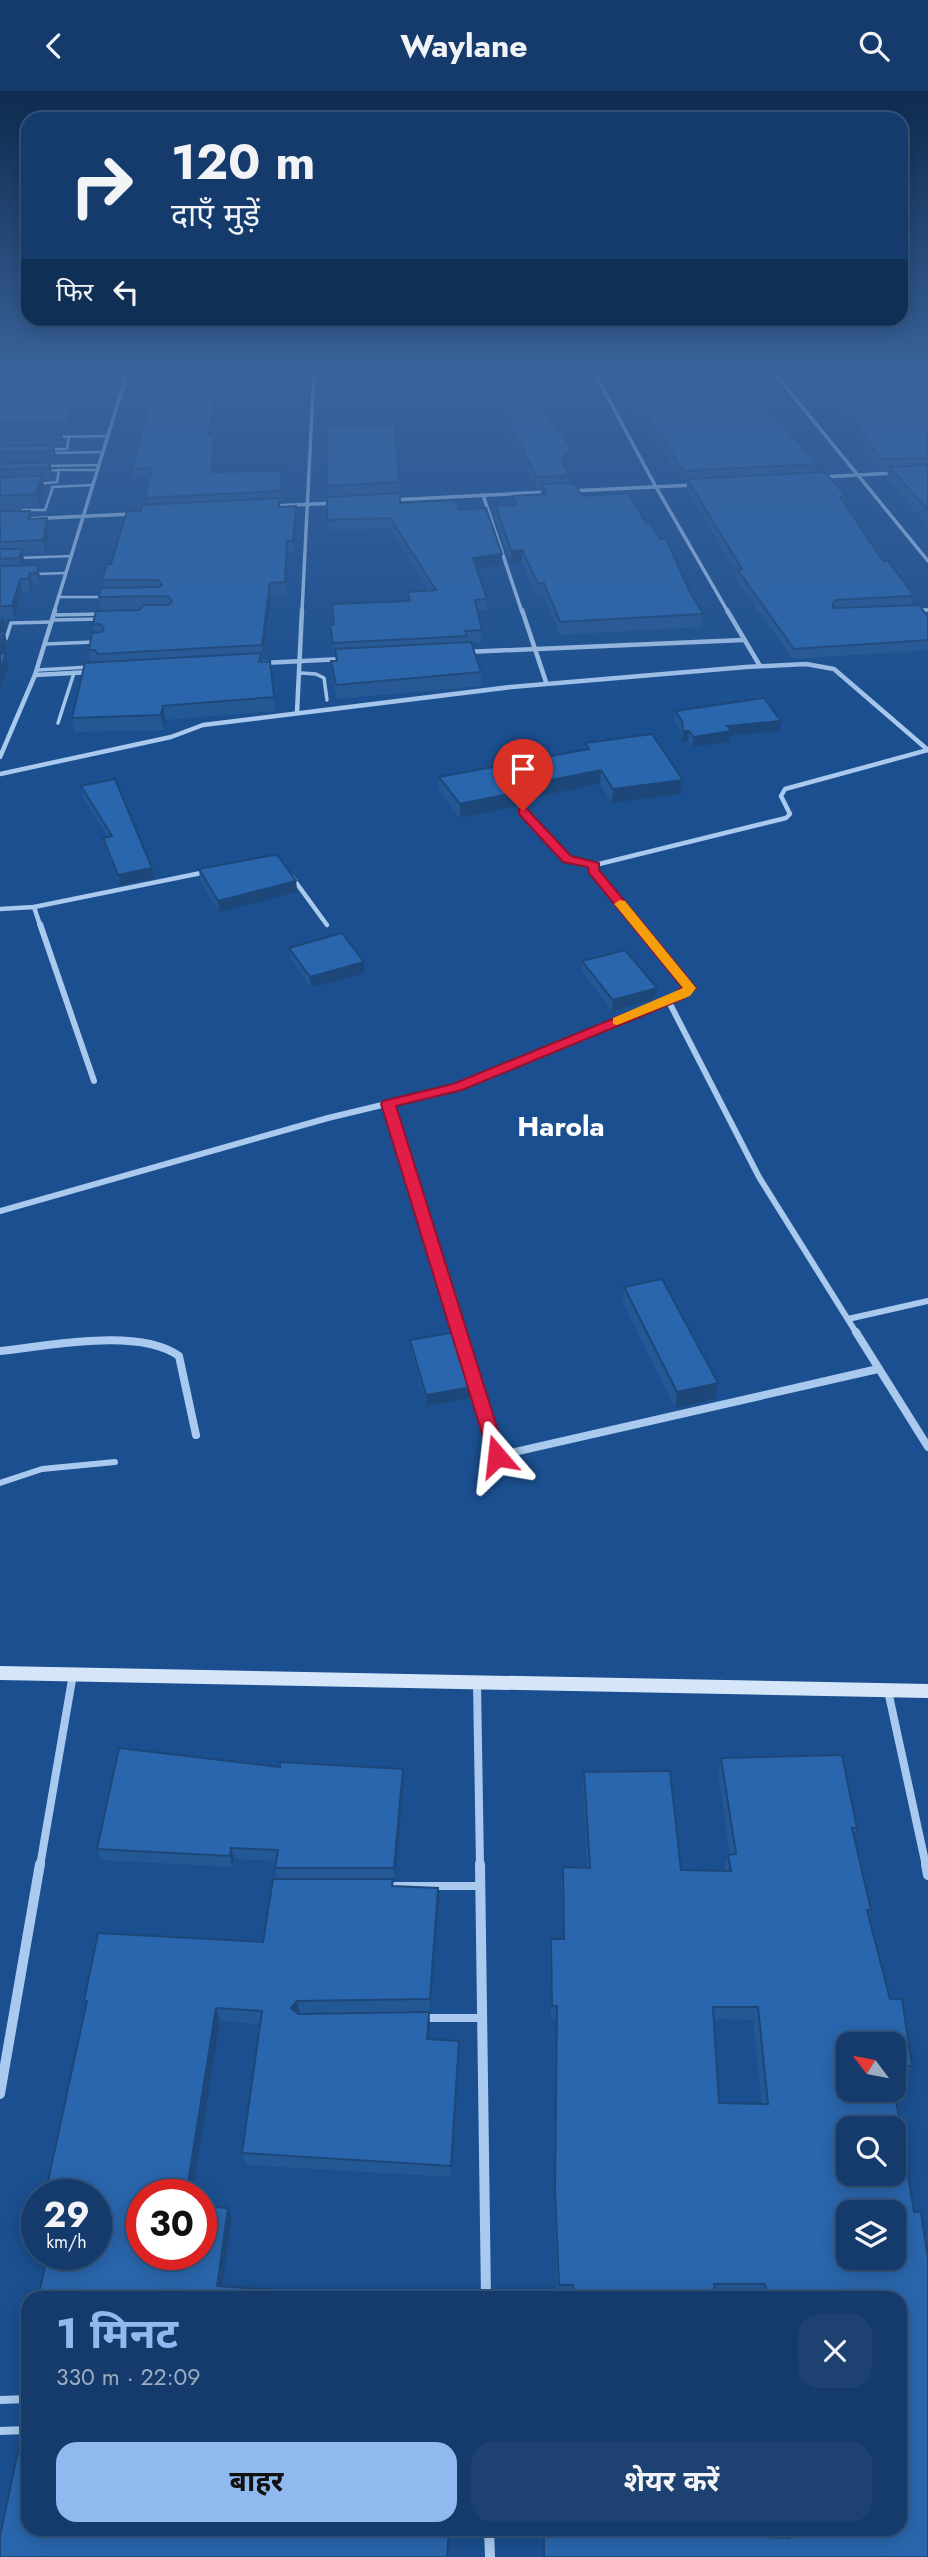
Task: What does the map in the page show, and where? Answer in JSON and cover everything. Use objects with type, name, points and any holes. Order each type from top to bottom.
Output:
[{"type":"street","points":[[0,757],[36,672],[93,485]]},
{"type":"street","points":[[297,712],[302,661],[309,485]]},
{"type":"street","points":[[563,491],[682,485]]},
{"type":"street","points":[[868,485],[928,561]]},
{"type":"street","points":[[656,487],[760,666]]},
{"type":"street","points":[[388,500],[550,492]]},
{"type":"street","points":[[483,495],[546,682]]},
{"type":"street","points":[[268,507],[348,502]]},
{"type":"street","points":[[24,519],[136,514]]},
{"type":"street","points":[[452,652],[743,640]]},
{"type":"street","points":[[261,663],[343,659]]},
{"type":"street","points":[[0,774],[171,737],[203,725],[546,682],[760,666],[830,667],[928,750]]},
{"type":"street","points":[[36,672],[74,673],[98,669]]},
{"type":"street","points":[[523,811],[567,859],[595,865],[786,818],[790,814],[781,796],[785,789],[928,750]]},
{"type":"street","points":[[0,1211],[328,1118],[457,1087],[685,993],[689,988],[593,870],[595,865]]},
{"type":"street","points":[[0,909],[34,907],[217,870]]},
{"type":"street","points":[[290,873],[327,925]]},
{"type":"street","points":[[34,907],[94,1081]]},
{"type":"street","points":[[668,1000],[760,1177],[928,1447]]},
{"type":"street","points":[[388,1104],[497,1456],[878,1369]]},
{"type":"street","points":[[848,1319],[928,1301]]},
{"type":"street","points":[[0,1351],[135,1340],[171,1347],[180,1356],[195,1435]]},
{"type":"street","points":[[0,1673],[928,1691]]},
{"type":"street","points":[[0,2094],[74,1673]]},
{"type":"street","points":[[477,1681],[486,2291]]},
{"type":"street","points":[[888,1690],[928,1875]]},
{"type":"street","points":[[489,2536],[490,2557]]},
{"type":"lane","points":[[38,487],[91,485]]},
{"type":"lane","points":[[11,511],[45,510],[52,487]]},
{"type":"lane","points":[[10,558],[72,557]]},
{"type":"lane","points":[[27,566],[30,558]]},
{"type":"lane","points":[[33,574],[66,573]]},
{"type":"lane","points":[[59,597],[105,597]]},
{"type":"lane","points":[[915,610],[928,610]]},
{"type":"lane","points":[[0,623],[101,614]]},
{"type":"lane","points":[[53,619],[114,618]]},
{"type":"lane","points":[[0,641],[6,639],[12,623]]},
{"type":"lane","points":[[45,644],[102,642]]},
{"type":"lane","points":[[36,672],[98,669]]},
{"type":"lane","points":[[58,723],[74,673]]},
{"type":"lane","points":[[301,673],[316,674],[324,678],[327,700]]},
{"type":"lane","points":[[0,1483],[25,1472],[52,1466],[115,1462]]},
{"type":"lane","points":[[390,1886],[480,1886]]},
{"type":"lane","points":[[416,2018],[482,2018]]},
{"type":"lane","points":[[0,2400],[21,2399]]},
{"type":"lane","points":[[0,2431],[21,2430]]},
{"type":"building","points":[[0,485],[39,485],[36,494],[0,496]]},
{"type":"building","points":[[148,485],[281,485],[280,491],[145,498]]},
{"type":"building","points":[[543,485],[575,485],[582,496],[629,493],[646,524],[651,523],[660,539],[666,539],[703,614],[560,622],[544,583],[538,584],[522,550],[511,551],[496,506],[517,505],[513,496],[547,494]]},
{"type":"building","points":[[691,485],[836,485],[846,496],[840,497],[883,561],[888,561],[913,594],[836,600],[833,608],[919,605],[928,617],[928,640],[794,649],[737,569],[742,569]]},
{"type":"building","points":[[905,485],[928,485],[928,510]]},
{"type":"building","points":[[400,493],[400,503],[456,500],[459,510],[486,508],[502,554],[473,558],[487,599],[475,600],[482,630],[465,631],[467,636],[333,643],[330,625],[334,624],[332,604],[410,601],[408,592],[436,590],[390,518],[327,520],[327,497]]},
{"type":"building","points":[[279,498],[279,507],[296,506],[293,541],[287,541],[285,582],[270,583],[262,645],[98,654],[95,650],[89,650],[92,633],[102,632],[104,629],[101,624],[93,624],[96,611],[139,610],[143,605],[168,605],[172,602],[168,596],[99,597],[101,588],[162,585],[158,580],[102,580],[107,564],[111,564],[127,511],[141,511],[142,505]]},
{"type":"building","points":[[0,511],[30,511],[28,519],[47,518],[43,540],[0,542]]},
{"type":"building","points":[[0,549],[22,549],[19,558],[0,559]]},
{"type":"building","points":[[38,565],[37,573],[30,573],[28,579],[20,579],[12,606],[0,606],[0,566]]},
{"type":"building","points":[[4,630],[0,649],[0,632]]},
{"type":"building","points":[[471,642],[481,672],[336,685],[331,661],[337,661],[335,649]]},
{"type":"building","points":[[0,653],[6,653],[0,670]]},
{"type":"building","points":[[261,653],[259,662],[270,661],[274,697],[163,706],[161,715],[72,718],[85,663]]},
{"type":"building","points":[[764,698],[781,721],[727,726],[731,731],[694,737],[689,731],[683,731],[682,721],[675,711]]},
{"type":"building","points":[[652,734],[683,780],[613,789],[601,770],[520,786],[524,791],[460,804],[439,777],[589,749],[585,743]]},
{"type":"building","points":[[115,779],[152,868],[118,875],[103,838],[112,836],[81,786]]},
{"type":"building","points":[[278,856],[296,881],[218,901],[199,869]]},
{"type":"building","points":[[342,933],[364,962],[310,977],[289,948]]},
{"type":"building","points":[[625,950],[657,988],[613,1000],[582,961]]},
{"type":"building","points":[[662,1279],[718,1383],[677,1392],[624,1287]]},
{"type":"building","points":[[456,1332],[472,1387],[426,1395],[410,1340]]},
{"type":"building","points":[[119,1748],[280,1767],[280,1762],[403,1769],[394,1868],[275,1868],[278,1850],[231,1848],[230,1856],[97,1849]]},
{"type":"building","points":[[842,1755],[857,1828],[852,1828],[871,1910],[867,1910],[890,1999],[902,1999],[912,2066],[906,2066],[906,2032],[836,2032],[836,2102],[896,2102],[899,2116],[836,2116],[836,2186],[906,2186],[906,2162],[914,2212],[921,2212],[928,2259],[928,2557],[544,2557],[544,2536],[907,2536],[907,2291],[766,2291],[765,2284],[714,2284],[714,2291],[573,2291],[573,2285],[559,2285],[555,2190],[557,2006],[552,2006],[551,1939],[564,1939],[563,1867],[590,1868],[584,1772],[670,1771],[681,1870],[731,1871],[728,1855],[736,1854],[721,1758]],"holes":[[[713,2007],[758,2007],[768,2104],[719,2103]]]},
{"type":"building","points":[[273,1879],[393,1879],[392,1886],[438,1888],[430,1999],[297,2001],[291,2008],[298,2014],[429,2012],[427,2039],[459,2041],[451,2166],[242,2153],[262,2011],[216,2008],[189,2179],[126,2179],[126,2270],[217,2270],[217,2207],[228,2208],[217,2286],[295,2291],[40,2291],[44,2270],[112,2270],[112,2179],[48,2179],[87,2001],[84,2001],[98,1933],[263,1942]]},
{"type":"building","points":[[21,2437],[21,2536],[448,2536],[447,2557],[0,2557],[0,2536]]},
{"type":"slow traffic","points":[[617,1021],[689,990],[620,904]]},
{"type":"district","name":"Harola","points":[[561,1126]]},
{"type":"route","points":[[497,1456],[388,1104],[457,1087],[689,990],[593,870],[595,865],[567,859],[523,811]]}]
